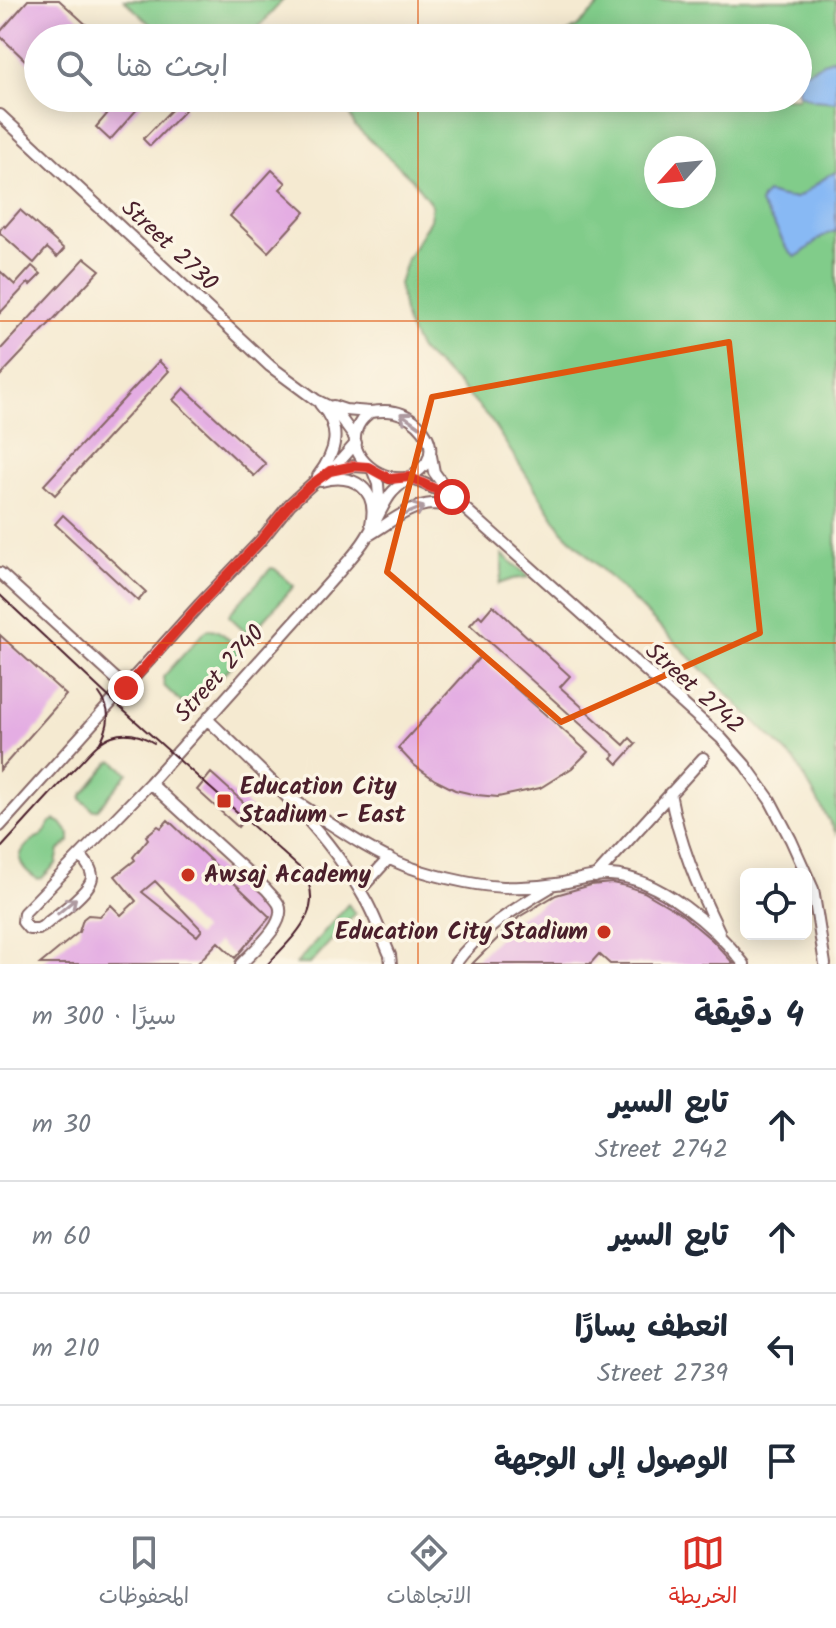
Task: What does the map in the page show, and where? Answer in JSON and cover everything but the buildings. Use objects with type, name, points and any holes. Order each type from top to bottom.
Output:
[{"type":"street","name":"Street 2730","points":[[0,115],[270,366],[316,400],[334,409],[356,440]]},
{"type":"street","name":"Street 2730","points":[[316,400],[345,410],[370,412]]},
{"type":"street","points":[[312,484],[329,460],[335,435],[332,422],[316,400]]},
{"type":"street","points":[[0,826],[261,540],[290,504],[339,463],[356,440],[361,421],[370,412],[398,412],[419,425],[428,437],[431,453],[423,468],[408,477],[390,479],[370,468],[354,466],[330,471]]},
{"type":"street","points":[[356,440],[359,454],[370,468],[380,492],[380,512]]},
{"type":"street","name":"Street 2742","points":[[431,453],[434,472],[452,497],[721,738],[745,765],[770,800],[813,889],[825,964]]},
{"type":"street","points":[[312,484],[339,477],[351,479],[362,486],[370,497],[373,510],[368,536]]},
{"type":"street","name":"Street 2742","points":[[408,477],[452,497]]},
{"type":"street","name":"Street 2740","points":[[80,855],[91,872],[91,882],[85,891],[38,929],[29,929],[23,922],[24,913],[80,855],[150,783],[339,572],[368,536],[391,494],[408,477]]},
{"type":"street","points":[[368,536],[403,514],[431,504],[464,508]]},
{"type":"street","points":[[0,573],[126,688]]},
{"type":"street","points":[[207,719],[290,798],[344,864],[367,901],[391,964]]},
{"type":"street","points":[[595,877],[703,758]]},
{"type":"street","points":[[150,783],[266,889],[279,906],[280,919],[241,964]]},
{"type":"street","points":[[670,793],[676,826],[699,890],[721,936]]},
{"type":"street","points":[[290,798],[389,858],[468,883],[525,887],[610,875],[647,884],[687,908],[721,936],[744,964]]},
{"type":"street","points":[[360,890],[389,858]]},
{"type":"street","points":[[455,964],[486,932],[520,905],[553,885]]},
{"type":"highlighted area","points":[[729,342],[760,633],[561,722],[387,572],[432,397]]},
{"type":"green space","points":[[124,0],[283,0],[262,24],[150,24]]},
{"type":"green space","points":[[605,0],[836,0],[836,833],[796,762],[562,530],[490,419],[457,383],[420,350],[406,323],[399,284],[407,259],[430,220],[432,205],[411,178],[355,126],[348,112],[812,112],[812,24],[580,24]]},
{"type":"green space","points":[[502,554],[529,577],[499,584]]},
{"type":"green space","points":[[271,568],[294,586],[252,633],[247,633],[229,616],[230,613]]},
{"type":"green space","points":[[209,629],[228,639],[236,648],[239,658],[197,702],[183,704],[164,686],[163,677]]},
{"type":"green space","points":[[114,761],[128,773],[98,809],[93,810],[81,799],[82,795]]},
{"type":"green space","points":[[55,820],[70,835],[70,841],[59,850],[56,864],[37,879],[22,865],[20,856],[27,845],[43,835],[50,822]]},
{"type":"green space","points":[[348,904],[355,914],[310,964],[296,964]]},
{"type":"water","points":[[836,60],[836,102],[812,100],[812,69]]},
{"type":"water","points":[[836,172],[836,231],[795,257],[760,204],[762,198],[767,193],[795,198]]},
{"type":"tram line","points":[[0,595],[302,870],[309,884],[309,910],[297,932],[268,964]]},
{"type":"tram line","points":[[99,693],[108,718],[99,744]]},
{"type":"tram line","points":[[0,849],[102,741],[128,734],[154,743]]},
{"type":"place","name":"Education City Stadium - East","points":[[224,801]]},
{"type":"place","name":"Awsaj Academy","points":[[188,875]]},
{"type":"place","name":"Education City Stadium","points":[[604,932]]},
{"type":"route","points":[[126,688],[290,504],[330,471],[354,466],[368,467],[390,479],[409,477],[452,497]]}]
